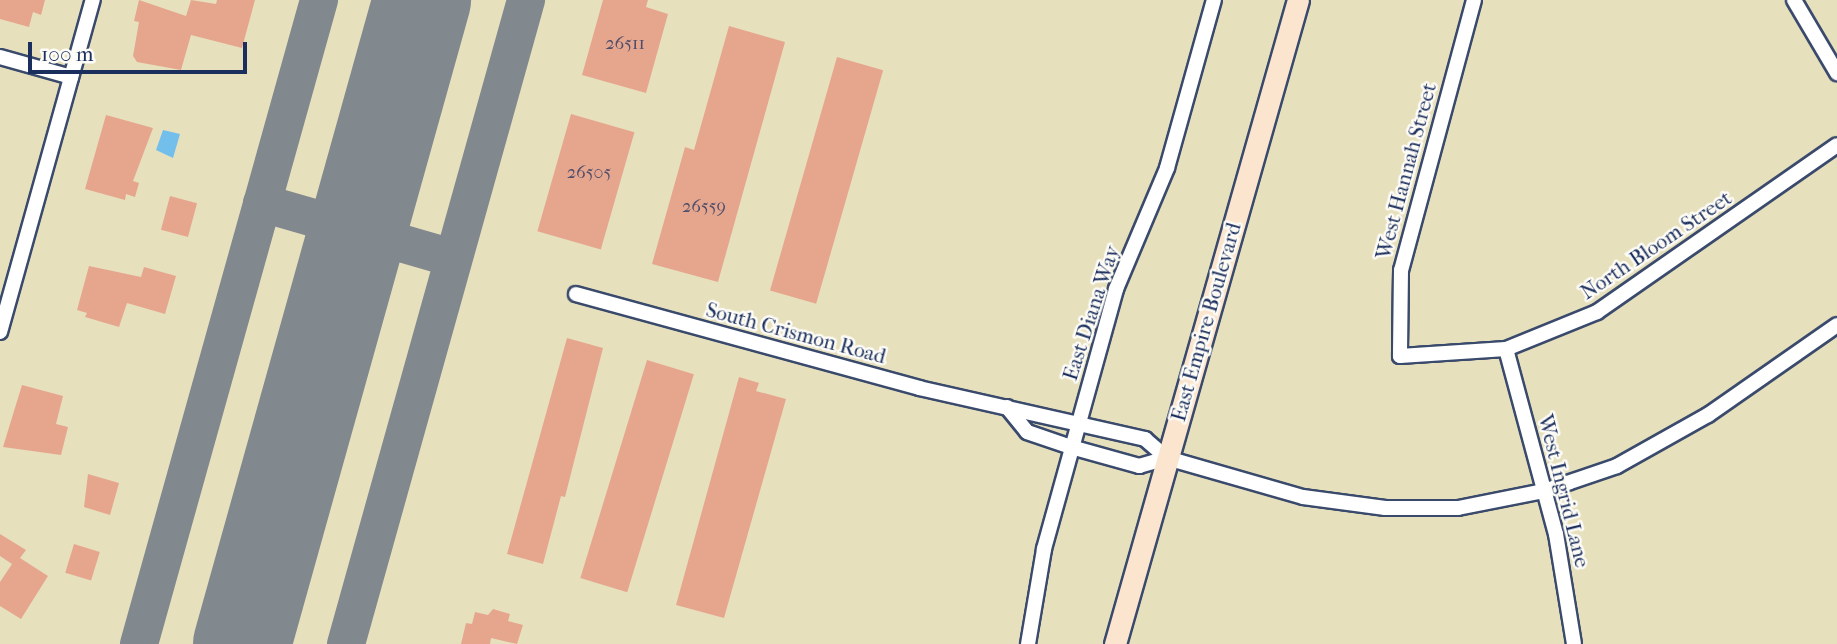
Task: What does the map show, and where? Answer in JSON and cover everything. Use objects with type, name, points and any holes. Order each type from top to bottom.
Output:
[{"type":"street","points":[[0,332],[93,0]]},
{"type":"street","name":"East Diana Way","points":[[1028,644],[1044,549],[1116,289],[1167,168],[1214,0]]},
{"type":"street","name":"East Empire Boulevard","points":[[1115,644],[1298,0]]},
{"type":"street","name":"West Hannah Street","points":[[1400,356],[1401,270],[1474,0]]},
{"type":"street","points":[[1794,0],[1837,73]]},
{"type":"street","points":[[0,57],[71,77]]},
{"type":"street","name":"North Bloom Street","points":[[1400,356],[1506,349],[1597,313],[1630,293],[1837,145]]},
{"type":"street","name":"South Crismon Road","points":[[576,294],[919,388],[1145,439],[1167,458]]},
{"type":"street","points":[[1007,407],[1027,432],[1139,466],[1167,458],[1343,505],[1458,508],[1544,491],[1617,466],[1669,439],[1837,325]]},
{"type":"street","name":"West Ingrid Lane","points":[[1506,349],[1565,579],[1574,644]]},
{"type":"water","points":[[163,130],[180,134],[173,158],[156,150]]},
{"type":"building","points":[[0,0],[45,0],[41,15],[33,12],[29,27],[0,19]]},
{"type":"building","points":[[139,0],[186,16],[191,0],[216,4],[217,0],[255,0],[242,48],[191,35],[181,70],[137,62],[133,56],[139,22],[134,21]]},
{"type":"building","points":[[603,0],[648,0],[646,7],[668,14],[646,93],[582,75]]},
{"type":"building","points":[[729,26],[785,42],[718,282],[652,264],[685,147],[694,150]]},
{"type":"building","points":[[837,57],[883,70],[816,304],[770,291]]},
{"type":"building","points":[[571,114],[634,132],[601,249],[537,231]]},
{"type":"building","points":[[106,115],[153,128],[133,181],[139,183],[135,197],[126,194],[125,200],[85,189]]},
{"type":"building","points":[[170,196],[197,203],[188,237],[161,230]]},
{"type":"building","points":[[89,266],[141,277],[144,267],[176,276],[165,314],[127,303],[119,327],[85,317],[87,313],[77,310]]},
{"type":"building","points":[[567,338],[603,348],[565,497],[561,496],[543,564],[507,554]]},
{"type":"building","points":[[647,360],[694,374],[627,592],[580,578]]},
{"type":"building","points":[[739,377],[759,383],[756,391],[786,399],[724,618],[676,605]]},
{"type":"building","points":[[22,385],[63,396],[56,424],[68,427],[61,455],[3,447]]},
{"type":"building","points":[[88,474],[119,483],[110,515],[84,507]]},
{"type":"building","points":[[0,534],[26,550],[20,558],[48,576],[21,619],[0,606],[0,582],[12,564],[0,556]]},
{"type":"building","points":[[74,544],[100,552],[91,581],[65,573]]},
{"type":"building","points":[[493,609],[510,614],[508,621],[523,625],[517,644],[491,638],[490,644],[461,644],[466,623],[472,624],[475,612],[488,615]]},
{"type":"taxiway","points":[[139,644],[319,0]]},
{"type":"taxiway","points":[[346,644],[526,0]]},
{"type":"taxiway","points":[[262,203],[453,258]]},
{"type":"runway","points":[[242,644],[422,0]]}]
